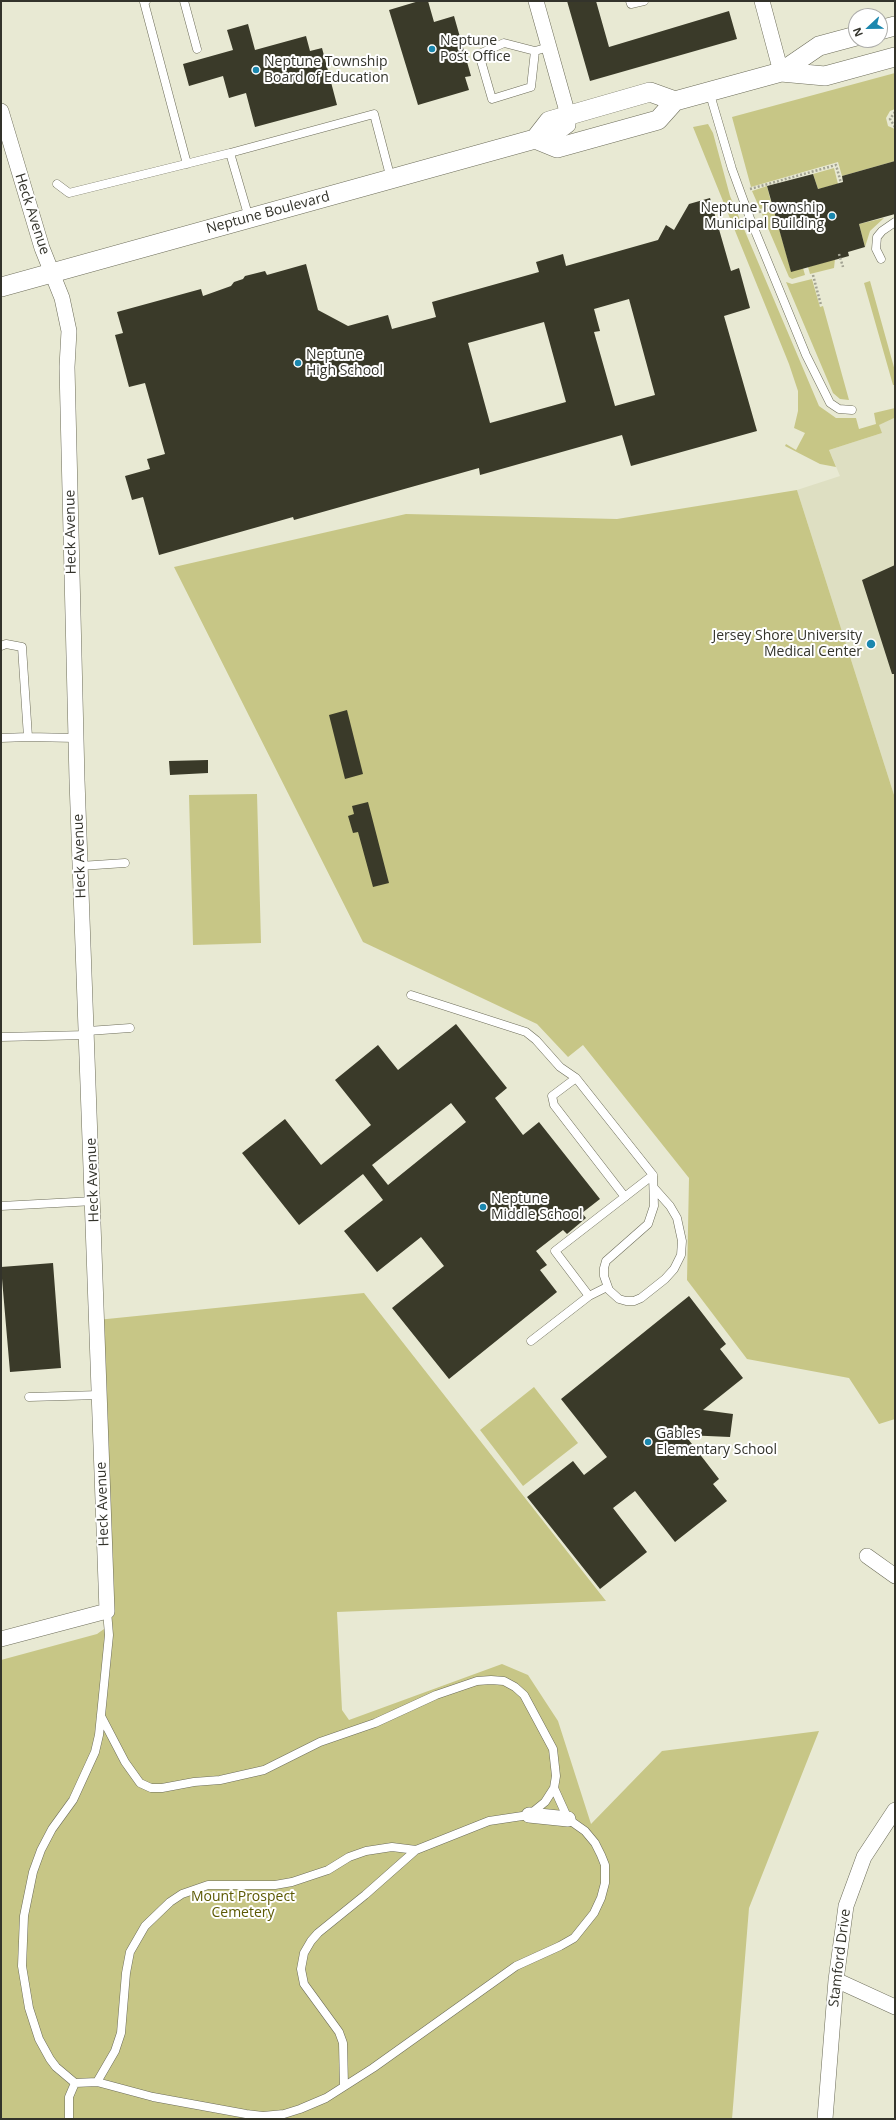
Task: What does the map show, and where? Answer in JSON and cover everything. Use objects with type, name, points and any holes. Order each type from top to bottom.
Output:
[{"type":"street","points":[[536,1],[542,49],[568,115]]},
{"type":"street","points":[[762,1],[781,72]]},
{"type":"street","points":[[675,101],[650,92],[549,121],[535,139],[557,148],[658,120],[675,101],[781,72],[819,46],[848,38]]},
{"type":"street","points":[[781,72],[825,76],[895,57]]},
{"type":"street","name":"Heck Avenue","points":[[1,112],[42,248],[65,308],[69,331],[67,367],[76,738],[94,1201],[107,1611]]},
{"type":"street","name":"Neptune Boulevard","points":[[1,287],[535,139]]},
{"type":"street","points":[[867,1556],[895,1576]]},
{"type":"street","points":[[1,1640],[107,1611]]},
{"type":"street","name":"Stamford Drive","points":[[825,2119],[836,1980],[842,1928],[852,1885],[864,1857],[895,1810]]},
{"type":"street","points":[[529,1815],[568,1819]]},
{"type":"street","points":[[836,1980],[895,2006]]},
{"type":"lane","points":[[146,1],[144,2],[188,164]]},
{"type":"lane","points":[[184,1],[197,49]]},
{"type":"lane","points":[[630,1],[631,4],[644,1]]},
{"type":"lane","points":[[504,43],[542,49],[532,87],[492,99],[479,54],[504,43]]},
{"type":"lane","points":[[709,92],[732,169],[751,221],[806,355],[830,403],[839,409],[852,410]]},
{"type":"lane","points":[[57,184],[69,193],[188,164],[374,114],[391,179]]},
{"type":"lane","points":[[230,153],[249,218]]},
{"type":"lane","points":[[881,259],[876,245],[877,237],[882,231],[895,222]]},
{"type":"lane","points":[[1,646],[6,644],[22,647],[28,737]]},
{"type":"lane","points":[[1,738],[76,738]]},
{"type":"lane","points":[[80,866],[125,863]]},
{"type":"lane","points":[[411,995],[526,1032],[536,1040],[560,1067],[576,1078],[653,1175],[654,1206],[648,1224],[606,1260],[604,1276],[607,1287],[619,1299],[634,1301],[641,1298],[666,1279],[678,1262],[681,1254],[682,1241],[677,1218],[670,1206],[654,1188]]},
{"type":"lane","points":[[1,1037],[88,1033],[130,1028]]},
{"type":"lane","points":[[576,1078],[552,1096],[554,1106],[625,1197]]},
{"type":"lane","points":[[589,1296],[555,1251],[653,1175]]},
{"type":"lane","points":[[1,1206],[94,1201]]},
{"type":"lane","points":[[531,1341],[589,1296],[607,1287]]},
{"type":"lane","points":[[29,1397],[100,1396]]},
{"type":"lane","points":[[107,1611],[109,1635],[99,1735],[88,1769],[73,1800],[52,1829],[33,1872],[24,1916],[22,1966],[35,2029],[50,2059],[56,2067],[75,2082],[97,2082],[168,2100],[263,2116],[284,2114],[326,2098],[448,2015],[516,1966],[560,1946],[581,1930],[594,1913],[601,1898],[605,1883],[605,1865],[595,1843],[585,1831],[568,1819],[554,1788]]},
{"type":"lane","points":[[101,1716],[125,1762],[140,1783],[151,1788],[162,1788],[244,1776],[264,1770],[320,1742],[375,1723],[436,1695],[477,1681],[504,1681],[515,1687],[524,1695],[550,1743],[556,1765],[554,1788],[545,1802],[529,1815],[489,1822],[416,1850],[365,1896],[318,1933],[304,1953],[301,1969],[304,1984],[340,2032],[343,2043],[344,2086]]},
{"type":"lane","points":[[97,2082],[115,2051],[121,2033],[126,1973],[130,1952],[145,1926],[170,1902],[182,1894],[208,1885],[275,1885],[292,1882],[328,1870],[349,1857],[366,1851],[392,1847],[416,1850]]},
{"type":"lane","points":[[69,2119],[69,2097],[75,2082]]},
{"type":"path","points":[[895,112],[890,119],[891,123],[895,126]]},
{"type":"path","points":[[750,189],[836,165],[841,183]]},
{"type":"path","points":[[759,212],[773,208]]},
{"type":"path","points":[[839,254],[843,267]]},
{"type":"path","points":[[813,275],[821,305]]},
{"type":"shaded area","name":"Jersey Shore University Medical Center","points":[[895,417],[895,798],[797,490],[840,476],[829,450],[882,433],[878,425]]},
{"type":"green space","points":[[895,73],[895,109],[890,111],[886,118],[888,126],[895,129],[895,161],[842,176],[838,162],[751,187],[732,117]]},
{"type":"green space","points":[[708,124],[713,133],[730,196],[819,406],[836,418],[856,418],[859,429],[876,424],[874,413],[895,408],[894,418],[879,425],[882,433],[829,450],[836,467],[820,464],[785,446],[786,444],[796,450],[805,433],[794,428],[798,411],[798,391],[789,364],[693,127]]},
{"type":"green space","points":[[834,168],[838,184],[818,189],[813,174]]},
{"type":"green space","points":[[767,186],[772,206],[760,209],[752,191]]},
{"type":"green space","points":[[774,210],[791,271],[803,268],[805,275],[792,279],[789,277],[762,214]]},
{"type":"green space","points":[[884,218],[870,231],[865,247],[859,224]]},
{"type":"green space","points":[[835,259],[834,268],[810,274],[808,267]]},
{"type":"green space","points":[[812,279],[820,307],[823,306],[849,400],[840,399],[833,393],[786,282],[792,284]]},
{"type":"green space","points":[[870,281],[895,371],[895,385],[893,385],[864,283]]},
{"type":"green space","points":[[797,490],[895,798],[895,1419],[879,1424],[849,1378],[747,1359],[687,1280],[689,1178],[583,1045],[568,1057],[537,1024],[363,942],[174,567],[406,514],[617,519]]},
{"type":"green space","points":[[257,794],[261,943],[193,945],[189,795]]},
{"type":"green space","name":"Mount Prospect Cemetery","points":[[364,1293],[606,1601],[337,1612],[342,1710],[349,1720],[502,1664],[528,1675],[558,1721],[591,1824],[662,1751],[819,1731],[749,1908],[732,2119],[1,2119],[1,1660],[97,1634],[104,1629],[97,1320]]},
{"type":"green space","points":[[534,1387],[578,1443],[523,1486],[480,1430]]},
{"type":"building","name":"Neptune Post Office","points":[[419,1],[428,1],[434,22],[454,16],[471,76],[465,77],[469,90],[418,105],[389,10]]},
{"type":"building","points":[[567,1],[596,1],[609,47],[729,11],[737,39],[590,81]]},
{"type":"building","name":"Neptune Township Board of Education","points":[[248,24],[255,50],[306,36],[310,51],[322,48],[337,105],[255,127],[246,93],[229,98],[223,76],[189,86],[183,64],[233,50],[227,30]]},
{"type":"building","name":"Neptune Township Municipal Building","points":[[895,161],[895,214],[859,224],[865,247],[848,252],[849,256],[791,272],[767,186],[813,174],[818,189],[843,182],[842,176]]},
{"type":"building","name":"Neptune High School","points":[[710,198],[731,271],[739,268],[750,308],[724,316],[757,431],[631,466],[622,435],[480,475],[479,468],[294,520],[293,517],[159,555],[143,497],[132,500],[125,476],[150,469],[147,459],[165,454],[145,383],[129,387],[115,335],[123,333],[117,312],[201,289],[203,296],[231,286],[234,282],[243,279],[245,276],[265,271],[267,275],[306,264],[318,310],[348,326],[388,315],[392,329],[436,317],[432,302],[539,272],[536,262],[563,254],[566,266],[658,240],[666,225],[674,230],[689,204]],"holes":[[[629,299],[655,395],[615,406],[594,332],[600,331],[594,309]],[[544,322],[566,402],[490,423],[468,343]]]},
{"type":"building","points":[[895,565],[895,674],[892,674],[862,580]]},
{"type":"building","points":[[347,710],[363,774],[345,779],[329,715]]},
{"type":"building","points":[[208,760],[208,773],[170,775],[169,761]]},
{"type":"building","points":[[368,802],[389,883],[373,887],[358,832],[353,833],[348,816],[354,814],[352,806]]},
{"type":"building","name":"Neptune Middle School","points":[[456,1024],[507,1088],[495,1098],[523,1135],[539,1122],[600,1199],[582,1213],[586,1218],[567,1234],[563,1230],[536,1251],[547,1265],[540,1270],[557,1292],[449,1379],[392,1308],[444,1266],[421,1237],[377,1272],[344,1231],[383,1200],[363,1174],[299,1225],[242,1153],[285,1119],[321,1165],[371,1125],[335,1080],[378,1045],[398,1070]],"holes":[[[451,1103],[466,1122],[388,1185],[372,1165]]]},
{"type":"building","points":[[53,1263],[61,1368],[10,1372],[1,1267]]},
{"type":"building","name":"Gables Elementary School","points":[[689,1296],[726,1344],[720,1349],[743,1378],[703,1410],[733,1414],[730,1437],[685,1435],[719,1479],[713,1484],[727,1501],[675,1542],[635,1491],[613,1508],[647,1552],[600,1589],[527,1497],[573,1461],[584,1475],[607,1457],[561,1399]]},
{"type":"place","name":"Neptune Post Office","points":[[432,49]]},
{"type":"place","name":"Neptune Township Board of Education","points":[[256,70]]},
{"type":"place","name":"Neptune Township Municipal Building","points":[[832,216]]},
{"type":"place","name":"Neptune High School","points":[[298,363]]},
{"type":"place","name":"Jersey Shore University Medical Center","points":[[871,644]]},
{"type":"place","name":"Neptune Middle School","points":[[483,1207]]},
{"type":"place","name":"Gables Elementary School","points":[[648,1442]]}]
